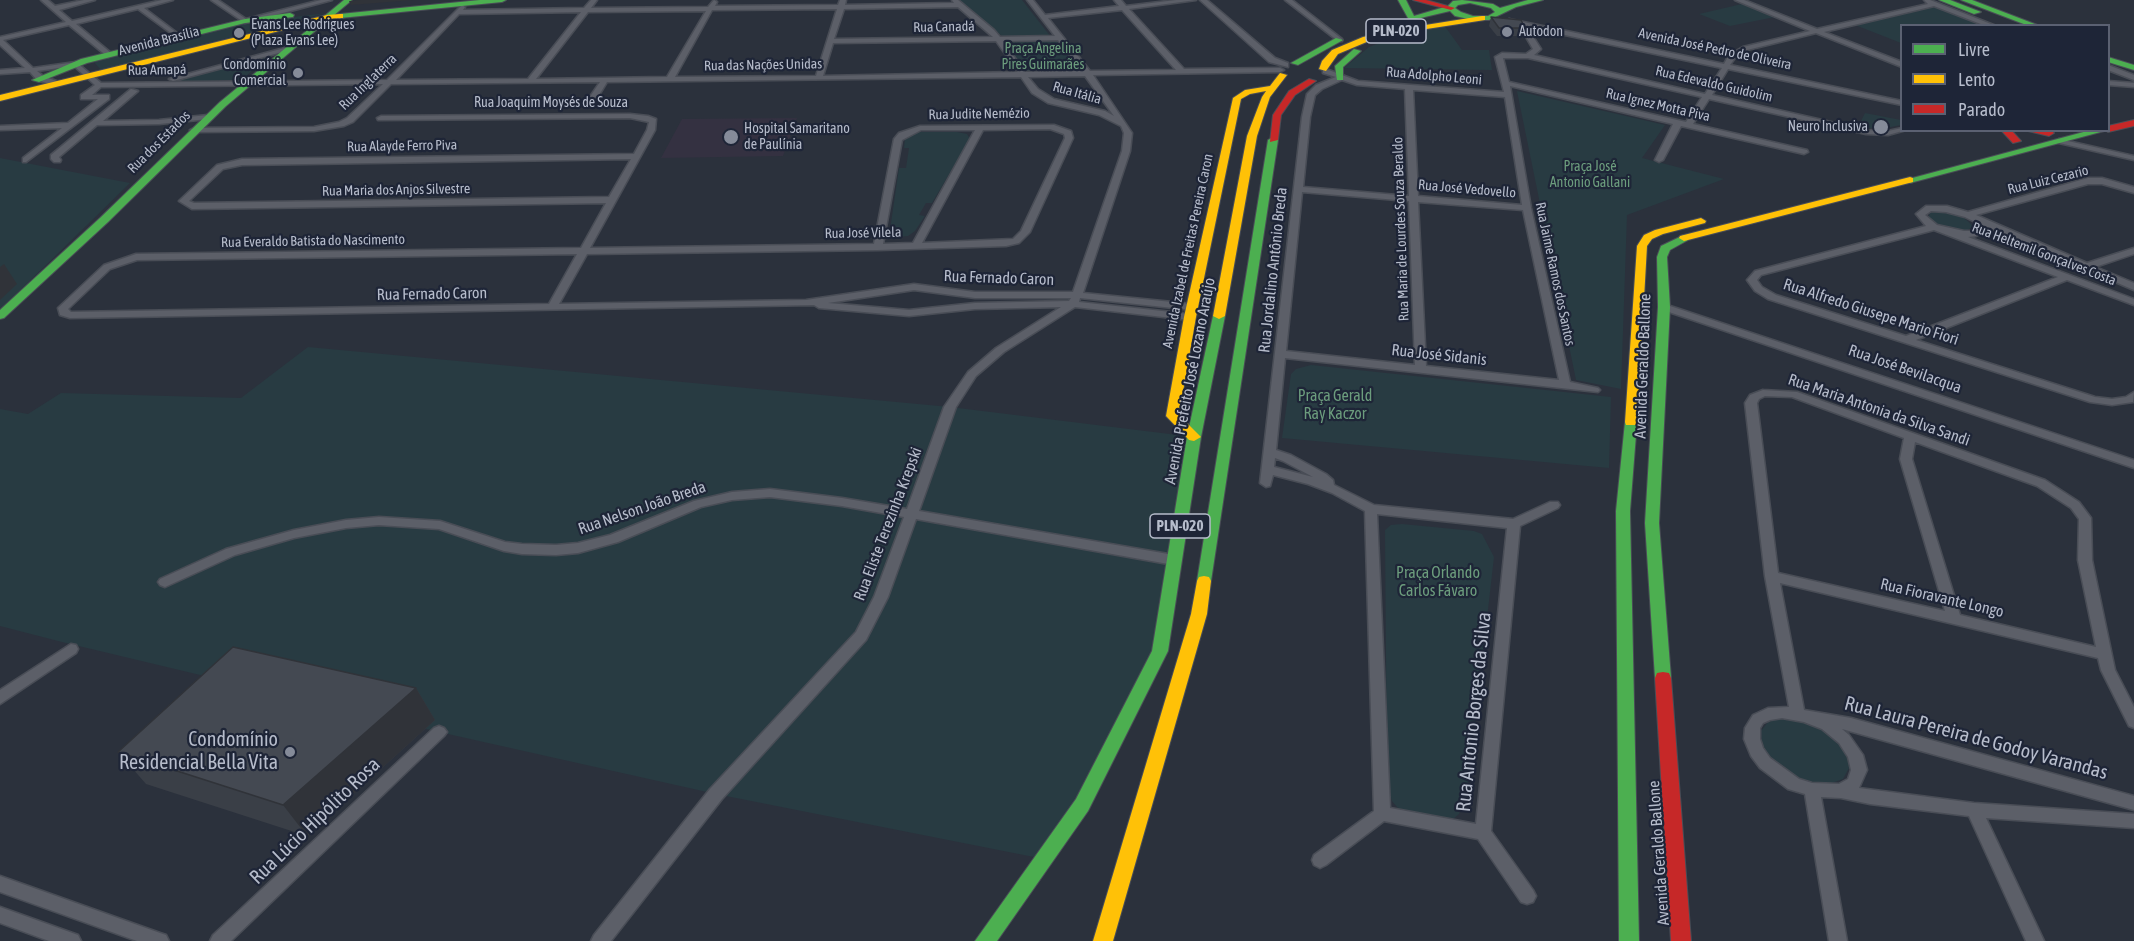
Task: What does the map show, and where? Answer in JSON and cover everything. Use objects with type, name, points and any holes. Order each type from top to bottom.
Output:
[{"type":"main road","name":"Rua dos Estados","points":[[0,316],[104,220],[208,117],[288,49],[330,9],[348,0]]},
{"type":"main road","name":"Avenida Brasília","points":[[76,63],[244,21],[330,9],[441,0]]},
{"type":"main road","points":[[330,9],[464,5],[502,0]]},
{"type":"main road","points":[[1402,0],[1412,18]]},
{"type":"main road","points":[[1417,0],[1454,4],[1511,0]]},
{"type":"main road","points":[[1454,4],[1465,16],[1493,15],[1507,7],[1539,0]]},
{"type":"main road","points":[[1965,0],[2032,24]]},
{"type":"main road","points":[[1479,2],[1494,6],[1493,15]]},
{"type":"main road","points":[[1941,2],[2001,15],[1998,11]]},
{"type":"main road","points":[[1941,2],[2010,24]]},
{"type":"main road","name":"Avenida Prefeito José Lozano Araújo","points":[[985,941],[1082,805],[1160,651],[1194,437],[1241,205],[1252,136],[1260,110],[1271,88],[1286,68],[1340,40],[1454,4]]},
{"type":"main road","name":"Avenida Brasília","points":[[0,98],[56,84],[94,80],[330,9]]},
{"type":"main road","name":"PLN-020","points":[[1103,941],[1199,614],[1234,378],[1277,115],[1292,93],[1325,77],[1325,63],[1335,52],[1366,39],[1394,32],[1493,15]]},
{"type":"main road","points":[[2110,51],[2134,60]]},
{"type":"main road","points":[[2110,60],[2128,70]]},
{"type":"main road","points":[[0,92],[36,74],[76,63]]},
{"type":"main road","points":[[1286,68],[1299,81],[1325,77]]},
{"type":"main road","name":"Avenida Izabel de Freitas Pereira Caron","points":[[1194,437],[1172,416],[1191,312],[1237,98],[1248,92],[1271,88]]},
{"type":"main road","points":[[2110,119],[2134,112]]},
{"type":"main road","name":"Avenida Geraldo Ballone","points":[[2110,129],[2134,123]]},
{"type":"main road","points":[[2007,132],[2016,141]]},
{"type":"main road","points":[[2040,132],[2057,135]]},
{"type":"main road","name":"Avenida Geraldo Ballone","points":[[1629,941],[1623,511],[1635,376],[1642,246],[1648,237],[1659,231],[2016,141],[2057,135],[2079,137],[2098,132]]},
{"type":"main road","name":"Avenida Geraldo Ballone","points":[[1681,941],[1652,523],[1664,307],[1662,257],[1665,248],[1672,242],[2057,135]]},
{"type":"street","points":[[44,0],[108,55]]},
{"type":"street","points":[[53,9],[92,0]]},
{"type":"street","points":[[0,40],[170,0]]},
{"type":"street","points":[[214,0],[244,21],[308,5]]},
{"type":"street","points":[[300,0],[308,5],[330,9]]},
{"type":"street","points":[[530,81],[594,0]]},
{"type":"street","points":[[670,79],[716,0]]},
{"type":"street","points":[[1029,0],[1088,74],[1125,126],[1128,142],[1075,299]]},
{"type":"street","points":[[1117,0],[1181,71]]},
{"type":"street","points":[[1042,17],[1192,0]]},
{"type":"street","points":[[1203,0],[1272,60],[1286,68]]},
{"type":"street","points":[[1288,0],[1340,40]]},
{"type":"street","points":[[1738,0],[1900,64]]},
{"type":"street","points":[[1923,0],[1941,2],[1989,24]]},
{"type":"street","points":[[464,5],[587,10],[958,2]]},
{"type":"street","name":"Rua Itália","points":[[958,2],[982,21],[1041,96],[1051,101],[1084,107],[1125,126]]},
{"type":"street","points":[[1688,126],[1726,65],[1732,57],[1745,48],[1941,2]]},
{"type":"street","points":[[819,78],[842,3]]},
{"type":"street","name":"Rua Inglaterra","points":[[159,122],[196,129],[330,127],[350,120],[464,5]]},
{"type":"street","points":[[139,7],[178,38]]},
{"type":"street","name":"Avenida José Pedro de Oliveira","points":[[1493,15],[1522,24],[1900,103]]},
{"type":"street","name":"Avenida José Pedro de Oliveira","points":[[1493,15],[1522,24]]},
{"type":"street","points":[[1522,24],[1537,49],[1528,56]]},
{"type":"street","name":"Rua Canadá","points":[[830,41],[1059,38]]},
{"type":"street","points":[[0,40],[36,74],[56,84]]},
{"type":"street","points":[[155,83],[288,49]]},
{"type":"street","name":"Rua Jaime Ramos dos Santos","points":[[1544,59],[1507,54],[1499,57],[1506,83],[1527,208],[1564,384]]},
{"type":"street","name":"Rua Edevaldo Guidolim","points":[[1544,59],[1878,134],[1900,130]]},
{"type":"street","points":[[26,160],[106,97],[84,97],[94,80],[76,63]]},
{"type":"street","points":[[2110,67],[2128,70],[2134,78]]},
{"type":"street","name":"Rua das Nações Unidas","points":[[247,83],[819,78],[1286,68]]},
{"type":"street","points":[[2110,80],[2128,70]]},
{"type":"street","points":[[0,72],[36,74]]},
{"type":"street","name":"Rua Adolpho Leoni","points":[[1325,77],[1409,88],[1508,95]]},
{"type":"street","name":"Rua Jordalino Antônio Breda","points":[[1266,483],[1310,97],[1325,77]]},
{"type":"street","name":"Rua Amapá","points":[[94,80],[155,83],[247,83]]},
{"type":"street","points":[[594,98],[605,80]]},
{"type":"street","points":[[2110,81],[2134,85]]},
{"type":"street","name":"Rua Ignez Motta Piva","points":[[1506,83],[1804,152]]},
{"type":"street","name":"Rua Maria de Lourdes Souza Beraldo","points":[[1409,88],[1421,369]]},
{"type":"street","points":[[57,160],[54,157],[134,91]]},
{"type":"street","points":[[1084,107],[1097,106],[1106,101]]},
{"type":"street","name":"Rua Joaquim Moysés de Souza","points":[[381,118],[639,116],[653,121],[651,130],[553,306]]},
{"type":"street","points":[[95,123],[159,122],[208,117]]},
{"type":"street","points":[[1659,160],[1678,123]]},
{"type":"street","points":[[0,128],[71,125]]},
{"type":"street","name":"Rua Judite Nemézio","points":[[879,246],[898,139],[902,135],[920,128],[1046,127],[1064,130]]},
{"type":"street","points":[[916,246],[980,128]]},
{"type":"street","name":"Rua José Vilela","points":[[582,251],[1006,243],[1022,237],[1069,138],[1064,130]]},
{"type":"street","points":[[2057,135],[2134,158]]},
{"type":"street","points":[[2079,137],[2092,147]]},
{"type":"street","name":"Rua Alayde Ferro Piva","points":[[183,201],[220,167],[242,162],[636,156]]},
{"type":"street","name":"Rua Luiz Cezario","points":[[1970,216],[2088,181],[2102,181],[2134,190]]},
{"type":"street","name":"Rua José Vedovello","points":[[1298,189],[1527,208]]},
{"type":"street","name":"Rua Maria dos Anjos Silvestre","points":[[183,201],[192,206],[611,200]]},
{"type":"street","points":[[1947,209],[1970,216],[1982,225],[1979,232],[1964,234],[1939,229],[1922,218],[1920,214],[1923,210],[1947,209]]},
{"type":"street","name":"Rua Heltemil Gonçalves Costa","points":[[1970,216],[2134,287]]},
{"type":"street","name":"Rua Heltemil Gonçalves Costa","points":[[1939,229],[2134,302]]},
{"type":"street","name":"Rua Alfredo Giusepe Mario Fiori","points":[[1939,229],[1758,273],[1752,280],[1758,289],[1772,297],[2094,400],[2112,402],[2129,400],[2134,395]]},
{"type":"street","name":"Rua Everaldo Batista do Nascimento","points":[[63,308],[107,267],[136,257],[582,251]]},
{"type":"street","points":[[2087,266],[2134,251]]},
{"type":"street","points":[[1908,339],[2066,277]]},
{"type":"street","name":"Rua Fernado Caron","points":[[806,303],[914,287],[975,295],[1075,299],[1191,312]]},
{"type":"street","points":[[886,311],[890,291]]},
{"type":"street","points":[[934,310],[936,291]]},
{"type":"street","name":"Rua Fernado Caron","points":[[63,308],[64,313],[70,315],[806,303],[909,314],[975,306],[1075,299]]},
{"type":"street","name":"Rua Eliste Terezinha Krepski","points":[[600,941],[716,794],[861,636],[880,597],[950,407],[972,374],[1000,350],[1075,299]]},
{"type":"street","name":"Rua José Bevilacqua","points":[[1664,307],[2134,464]]},
{"type":"street","name":"Rua José Sidanis","points":[[1281,354],[1564,384],[1594,390]]},
{"type":"street","name":"Rua Maria Antonia da Silva Sandi","points":[[1802,714],[1772,576],[1751,403],[1754,397],[1770,393],[1792,394],[2041,483],[2075,505],[2085,518],[2085,560],[2108,670],[2134,722]]},
{"type":"street","points":[[1911,436],[1906,459],[1954,619]]},
{"type":"street","points":[[1270,452],[1323,477],[1336,490]]},
{"type":"street","points":[[1268,470],[1312,481],[1336,490],[1371,510],[1514,524],[1554,505]]},
{"type":"street","name":"Rua Nelson João Breda","points":[[165,582],[231,552],[294,534],[379,521],[440,525],[504,546],[556,550],[596,544],[698,504],[751,493],[812,497],[1174,560]]},
{"type":"street","points":[[1320,860],[1382,814],[1371,510]]},
{"type":"street","name":"Rua Antonio Borges da Silva","points":[[1514,524],[1483,833],[1527,896]]},
{"type":"street","name":"Rua Fioravante Longo","points":[[1772,576],[2104,654]]},
{"type":"street","points":[[0,698],[71,649]]},
{"type":"street","points":[[1841,790],[1854,783],[1859,770],[1855,755],[1844,739],[1827,725],[1802,714],[1782,711],[1758,719],[1753,728],[1752,739],[1756,751],[1765,763],[1794,784],[1812,790],[1841,790],[1870,797],[1974,810],[2134,821]]},
{"type":"street","name":"Rua Laura Pereira de Godoy Varandas","points":[[1802,714],[1851,724],[2134,803]]},
{"type":"street","name":"Rua Lúcio Hipólito Rosa","points":[[219,941],[439,732]]},
{"type":"street","points":[[1812,790],[1838,941]]},
{"type":"street","points":[[1974,810],[2035,941]]},
{"type":"street","name":"Rua Antonio Borges da Silva","points":[[1382,814],[1483,833]]},
{"type":"street","points":[[0,884],[160,941]]},
{"type":"street","points":[[0,915],[72,941]]},
{"type":"shaded area","name":"Hospital Samaritano de Paulínia","points":[[797,118],[783,156],[661,158],[682,119]]},
{"type":"green space","points":[[958,0],[1022,0],[1051,37],[1003,37]]},
{"type":"green space","points":[[1746,3],[1780,16],[1730,26],[1699,14]]},
{"type":"green space","points":[[1927,6],[1947,9],[1990,24],[1900,24],[1900,43],[1850,23]]},
{"type":"green space","points":[[326,13],[101,70],[94,62],[244,23]]},
{"type":"green space","points":[[1444,25],[1462,50],[1489,50],[1492,70],[1344,68],[1369,47],[1409,32]]},
{"type":"green space","name":"Praça Angelina Pires Guimarães","points":[[1057,39],[1085,73],[1026,74],[1001,40]]},
{"type":"green space","points":[[267,57],[242,80],[172,82],[204,73]]},
{"type":"green space","name":"Praça José Antonio Gallani","points":[[1517,91],[1665,125],[1642,158],[1724,179],[1627,215],[1621,389],[1576,380]]},
{"type":"green space","points":[[1865,113],[1900,120],[1900,125],[1886,128],[1866,128],[1859,125]]},
{"type":"green space","points":[[919,132],[957,132],[967,134],[970,139],[932,203],[926,203],[919,215],[925,216],[915,231],[908,236],[897,237],[890,230],[899,168],[906,168],[909,148],[904,148],[905,139]]},
{"type":"green space","points":[[0,158],[130,183],[0,310]]},
{"type":"green space","points":[[1931,212],[1962,216],[1973,226],[1968,230],[1962,230],[1940,226],[1928,217]]},
{"type":"green space","points":[[308,347],[950,407],[1194,437],[1160,651],[1044,859],[716,794],[439,732],[0,626],[0,409],[28,414],[61,393],[241,398]]},
{"type":"green space","name":"Praça Gerald Ray Kaczor","points":[[1311,365],[1611,397],[1609,468],[1282,438],[1291,374],[1296,369]]},
{"type":"green space","name":"Praça Orlando Carlos Fávaro","points":[[1391,525],[1474,531],[1482,534],[1494,557],[1467,794],[1459,814],[1451,821],[1403,814],[1392,801],[1387,785],[1385,530]]},
{"type":"green space","points":[[1781,718],[1804,720],[1832,736],[1841,745],[1848,759],[1849,768],[1843,779],[1829,784],[1804,781],[1791,775],[1770,759],[1762,744],[1761,731],[1768,722]]},
{"type":"building","points":[[1491,17],[1521,20],[1525,28],[1499,28]]},
{"type":"building","name":"Condomínio Residencial Bella Vita","points":[[233,647],[416,688],[283,805],[118,752]]},
{"type":"traffic: fast","points":[[0,316],[104,220],[223,104],[348,0]]},
{"type":"traffic: fast","points":[[340,16],[502,0]]},
{"type":"traffic: fast","points":[[1402,0],[1412,18]]},
{"type":"traffic: fast","points":[[1500,11],[1514,5],[1539,0]]},
{"type":"traffic: fast","points":[[1943,0],[1977,12]]},
{"type":"traffic: fast","points":[[1965,0],[2031,24]]},
{"type":"traffic: fast","points":[[1470,1],[1493,6],[1500,13],[1489,18],[1473,18],[1458,14],[1451,8],[1456,3],[1470,1]]},
{"type":"traffic: fast","points":[[1418,16],[1451,8]]},
{"type":"traffic: fast","points":[[36,80],[84,61],[245,21],[290,15]]},
{"type":"traffic: fast","points":[[1295,63],[1339,40]]},
{"type":"traffic: fast","points":[[1340,78],[1339,66],[1357,51]]},
{"type":"traffic: fast","points":[[2110,60],[2134,68]]},
{"type":"traffic: fast","points":[[1910,180],[2096,132]]},
{"type":"traffic: fast","points":[[1204,581],[1273,140]]},
{"type":"traffic: fast","points":[[1663,678],[1652,523],[1664,307],[1662,257],[1665,248],[1684,238]]},
{"type":"traffic: fast","points":[[985,941],[1082,805],[1160,651],[1194,437],[1219,316]]},
{"type":"traffic: fast","points":[[1629,941],[1623,511],[1631,422]]},
{"type":"traffic: slow","points":[[0,98],[327,17],[340,16]]},
{"type":"traffic: slow","points":[[1323,69],[1325,63],[1335,52],[1366,39],[1394,32],[1482,18]]},
{"type":"traffic: slow","points":[[1219,316],[1252,136],[1266,97],[1283,75]]},
{"type":"traffic: slow","points":[[1194,437],[1172,416],[1190,317],[1237,98],[1248,92],[1271,88]]},
{"type":"traffic: slow","points":[[1684,238],[1910,180]]},
{"type":"traffic: slow","points":[[1631,422],[1642,246],[1648,237],[1659,232],[1701,221]]},
{"type":"traffic: slow","points":[[1103,941],[1199,614],[1204,581]]},
{"type":"traffic: jam","points":[[1417,0],[1451,8]]},
{"type":"traffic: jam","points":[[1273,140],[1277,115],[1292,93],[1312,81]]},
{"type":"traffic: jam","points":[[2110,129],[2134,123]]},
{"type":"traffic: jam","points":[[2007,132],[2016,141]]},
{"type":"traffic: jam","points":[[2042,132],[2049,133]]},
{"type":"traffic: jam","points":[[1663,678],[1681,941]]},
{"type":"place","name":"Autodon","points":[[1507,32]]},
{"type":"place","name":"Evans Lee Rodrigues (Plaza Evans Lee)","points":[[239,33]]},
{"type":"place","name":"Condomínio Comercial","points":[[298,73]]},
{"type":"place","name":"Neuro Inclusiva","points":[[1881,127]]},
{"type":"place","name":"Hospital Samaritano de Paulínia","points":[[731,137]]},
{"type":"place","name":"Condomínio Residencial Bella Vita","points":[[290,752]]}]
